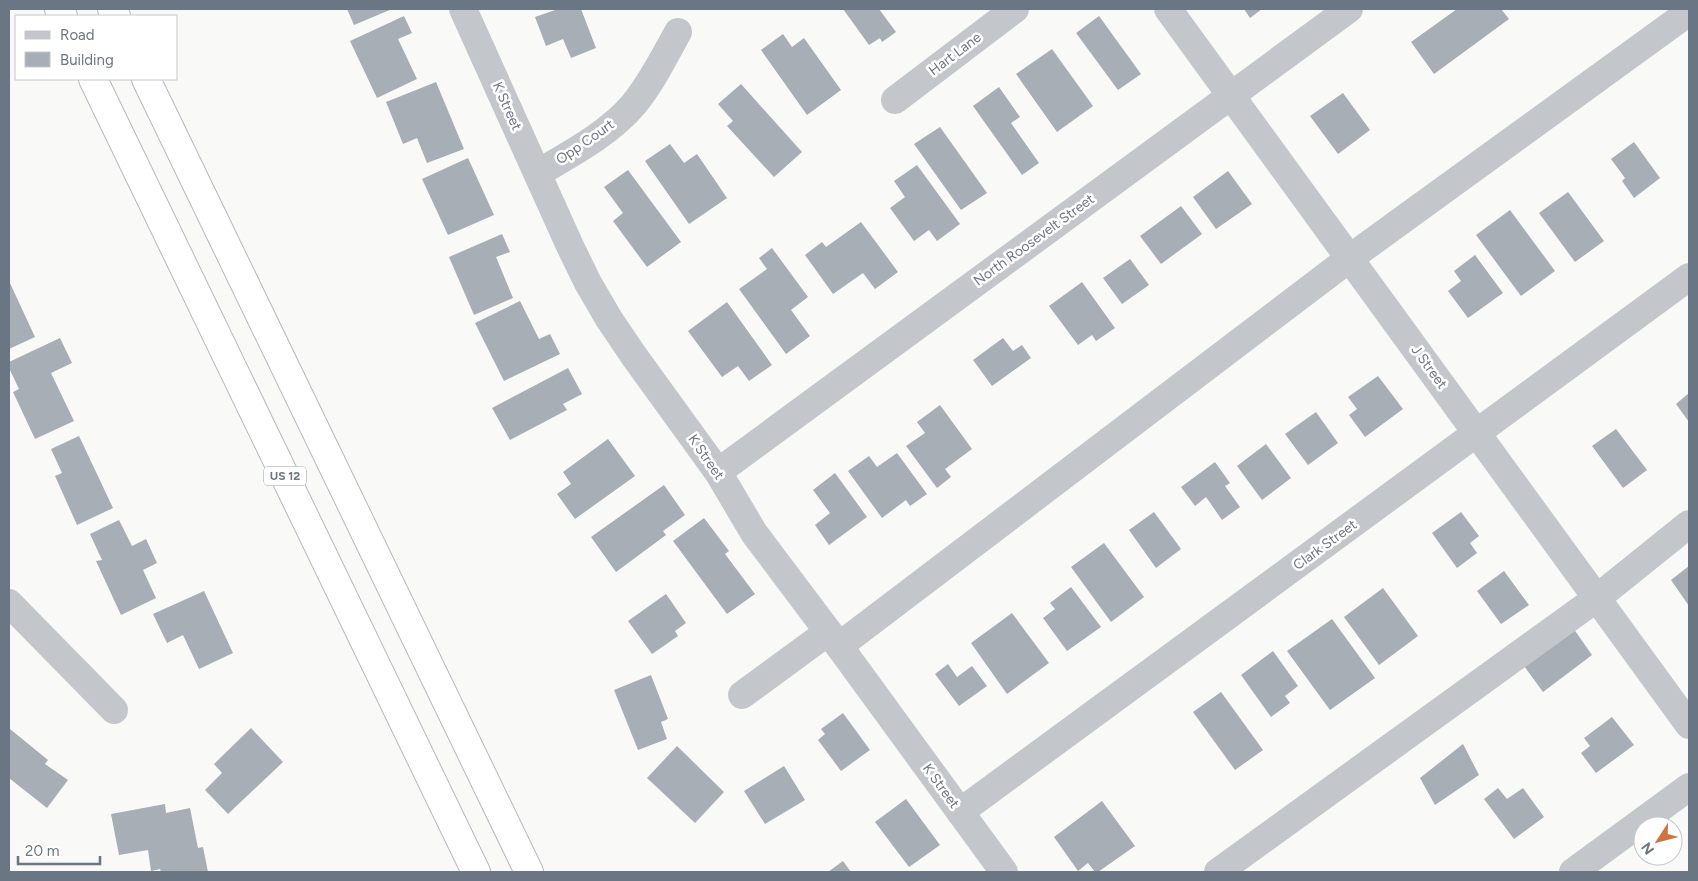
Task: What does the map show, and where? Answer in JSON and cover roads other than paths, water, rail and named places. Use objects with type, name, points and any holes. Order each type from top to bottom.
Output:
[{"type":"highway","name":"US 12","points":[[93,80],[476,872]]},
{"type":"highway","points":[[146,80],[529,872]]},
{"type":"street","name":"K Street","points":[[463,9],[588,283],[609,319],[718,472],[754,533],[834,639],[1003,872]]},
{"type":"street","name":"Hart Lane","points":[[895,100],[1015,9]]},
{"type":"street","name":"J Street","points":[[1168,9],[1689,725]]},
{"type":"street","name":"North Roosevelt Street","points":[[718,472],[1349,9]]},
{"type":"street","points":[[742,695],[834,639],[1350,258],[1689,12]]},
{"type":"street","name":"Opp Court","points":[[538,173],[603,132],[633,105],[654,75],[678,32]]},
{"type":"street","name":"Clark Street","points":[[960,812],[1689,277]]},
{"type":"street","points":[[1218,872],[1597,598],[1689,524]]},
{"type":"street","points":[[9,603],[114,710]]},
{"type":"street","points":[[1573,872],[1689,787]]}]
